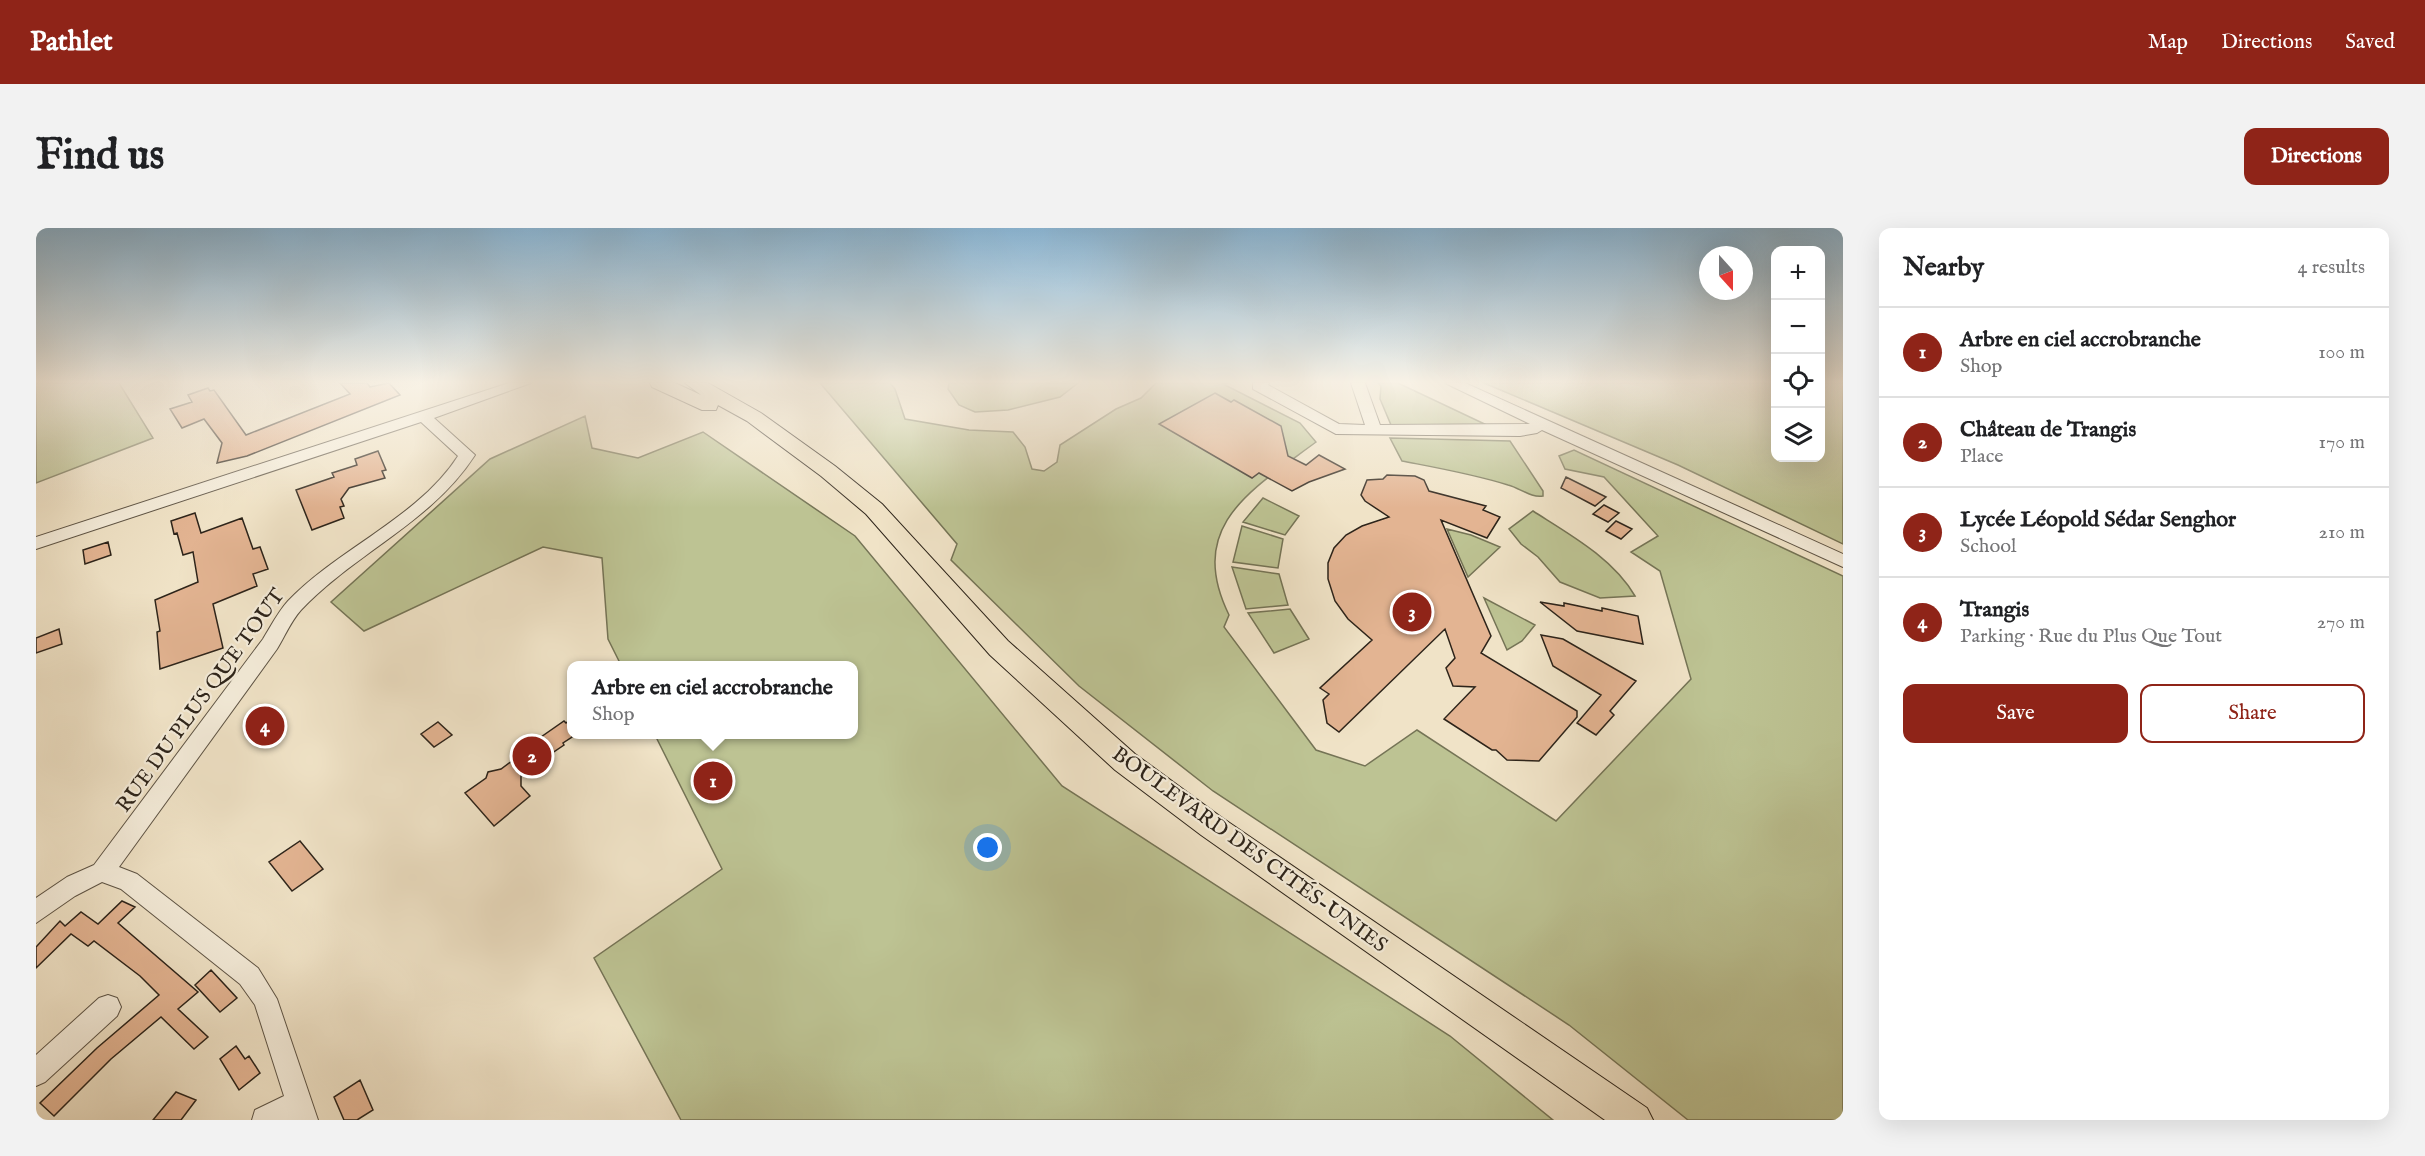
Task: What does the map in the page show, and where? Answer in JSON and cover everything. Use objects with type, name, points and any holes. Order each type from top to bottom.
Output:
[{"type":"main road","name":"BOULEVARD DES CITÉS-UNIES","points":[[749,425],[791,444]]},
{"type":"main road","name":"BOULEVARD DES CITÉS-UNIES","points":[[764,425],[874,509],[999,648],[1049,696],[1125,762],[1211,826],[1635,1120]]},
{"type":"street","points":[[36,543],[403,425]]},
{"type":"street","name":"RUE DU PLUS QUE TOUT","points":[[102,872],[270,644],[294,607],[361,550],[412,513],[446,484],[460,468],[467,454],[432,425]]},
{"type":"street","points":[[1328,425],[1336,429],[1520,431],[1532,430],[1539,425]]},
{"type":"street","points":[[1372,425],[1374,429]]},
{"type":"street","points":[[1541,425],[1843,561]]},
{"type":"street","points":[[36,912],[57,894],[81,880],[102,872],[129,880],[249,976],[265,999],[301,1111],[265,1120]]},
{"type":"street","points":[[36,1072],[108,1007]]},
{"type":"green space","points":[[36,425],[145,425],[153,438],[36,483]]},
{"type":"green space","points":[[566,425],[587,425],[592,448],[638,458],[703,432],[855,536],[1062,786],[1450,1036],[1553,1120],[681,1120],[594,958],[722,869],[657,739],[858,739],[858,661],[619,661],[608,639],[602,558],[543,547],[364,631],[331,602],[490,459]]},
{"type":"green space","points":[[855,425],[938,425],[969,430],[1013,432],[1025,447],[1032,469],[1044,471],[1057,462],[1060,445],[1092,425],[1301,425],[1316,442],[1249,494],[1232,512],[1221,533],[1215,557],[1218,584],[1229,615],[1224,627],[1316,750],[1365,766],[1417,730],[1556,821],[1691,679],[1660,571],[1631,552],[1658,536],[1604,477],[1565,469],[1559,456],[1574,450],[1843,576],[1843,1120],[1688,1120],[1569,1025],[1213,791],[1079,686],[951,560],[957,544]]},
{"type":"green space","points":[[1391,425],[1486,425],[1493,428]]},
{"type":"green space","points":[[1582,425],[1771,425],[1771,462],[1825,462],[1825,425],[1843,425],[1843,544],[1678,465]]},
{"type":"green space","points":[[1390,438],[1510,441],[1543,491],[1543,496],[1534,496],[1512,486],[1482,478],[1402,461]]},
{"type":"green space","points":[[1263,498],[1299,516],[1285,535],[1243,522]]},
{"type":"green space","points":[[1533,511],[1603,558],[1626,582],[1635,596],[1600,598],[1560,582],[1509,529]]},
{"type":"green space","points":[[1242,526],[1283,539],[1278,568],[1233,562]]},
{"type":"green space","points":[[1447,529],[1471,535],[1500,547],[1468,577]]},
{"type":"green space","points":[[1232,567],[1279,574],[1288,605],[1246,609]]},
{"type":"green space","points":[[1484,598],[1535,625],[1522,641],[1507,650]]},
{"type":"green space","points":[[1290,609],[1309,639],[1274,653],[1248,613]]},
{"type":"building","points":[[208,425],[239,425],[246,435],[272,425],[326,425],[247,456],[217,463],[222,443]]},
{"type":"building","points":[[1160,425],[1279,425],[1281,426],[1288,456],[1306,465],[1319,455],[1345,469],[1292,491],[1259,473],[1252,478]]},
{"type":"building","points":[[378,451],[386,470],[382,471],[385,478],[349,488],[341,499],[344,506],[340,507],[344,518],[312,530],[296,490],[334,477],[332,473],[357,465],[355,459]]},
{"type":"building","points":[[1387,475],[1415,476],[1424,480],[1429,491],[1486,506],[1483,510],[1500,517],[1487,538],[1441,520],[1491,636],[1481,653],[1577,711],[1577,717],[1539,761],[1507,760],[1496,750],[1492,750],[1444,719],[1475,687],[1453,686],[1446,668],[1455,658],[1445,629],[1339,732],[1327,723],[1323,700],[1329,694],[1320,688],[1372,640],[1348,619],[1335,601],[1328,579],[1328,563],[1334,548],[1346,535],[1362,526],[1389,517],[1365,501],[1361,495],[1367,480],[1383,479]]},
{"type":"building","points":[[1566,477],[1606,497],[1595,506],[1561,488]]},
{"type":"building","points":[[1604,505],[1619,513],[1608,522],[1593,514]]},
{"type":"building","points":[[195,513],[201,533],[242,518],[253,549],[260,547],[268,569],[253,574],[257,586],[213,604],[223,648],[160,669],[157,632],[160,631],[155,600],[198,582],[193,552],[183,555],[171,521]]},
{"type":"building","points":[[1616,521],[1632,529],[1621,539],[1606,531]]},
{"type":"building","points":[[108,542],[111,555],[85,564],[83,550]]},
{"type":"building","points":[[1540,602],[1564,606],[1564,603],[1602,611],[1602,608],[1638,616],[1643,644],[1577,631]]},
{"type":"building","points":[[59,629],[62,644],[36,653],[36,638]]},
{"type":"building","points":[[1541,635],[1563,639],[1636,681],[1610,711],[1614,715],[1596,735],[1577,723],[1601,695],[1553,666]]},
{"type":"building","points":[[564,721],[567,739],[569,739],[563,743],[564,745],[521,774],[521,786],[530,796],[494,826],[465,793],[486,778],[488,772],[501,769],[520,755],[518,753]]},
{"type":"building","points":[[438,722],[452,735],[434,747],[421,734]]},
{"type":"building","points":[[300,841],[323,869],[292,891],[269,862]]},
{"type":"building","points":[[122,901],[135,907],[118,923],[198,992],[178,1009],[208,1037],[194,1049],[161,1017],[111,1059],[54,1116],[40,1103],[97,1048],[159,995],[140,976],[94,941],[88,946],[71,934],[36,968],[36,947],[60,921],[65,926],[81,912],[98,924]]},
{"type":"building","points":[[211,970],[237,998],[220,1012],[195,985]]},
{"type":"building","points":[[236,1046],[245,1059],[249,1056],[260,1073],[239,1090],[220,1059]]},
{"type":"building","points":[[360,1080],[373,1110],[357,1120],[344,1120],[334,1097]]},
{"type":"building","points":[[176,1092],[196,1100],[181,1120],[153,1120]]},
{"type":"place","name":"Lycée Léopold Sédar Senghor","points":[[1412,612]]},
{"type":"place","name":"Trangis","points":[[265,726]]},
{"type":"place","name":"Château de Trangis","points":[[532,756]]},
{"type":"place","name":"Arbre en ciel accrobranche","points":[[713,781]]}]
